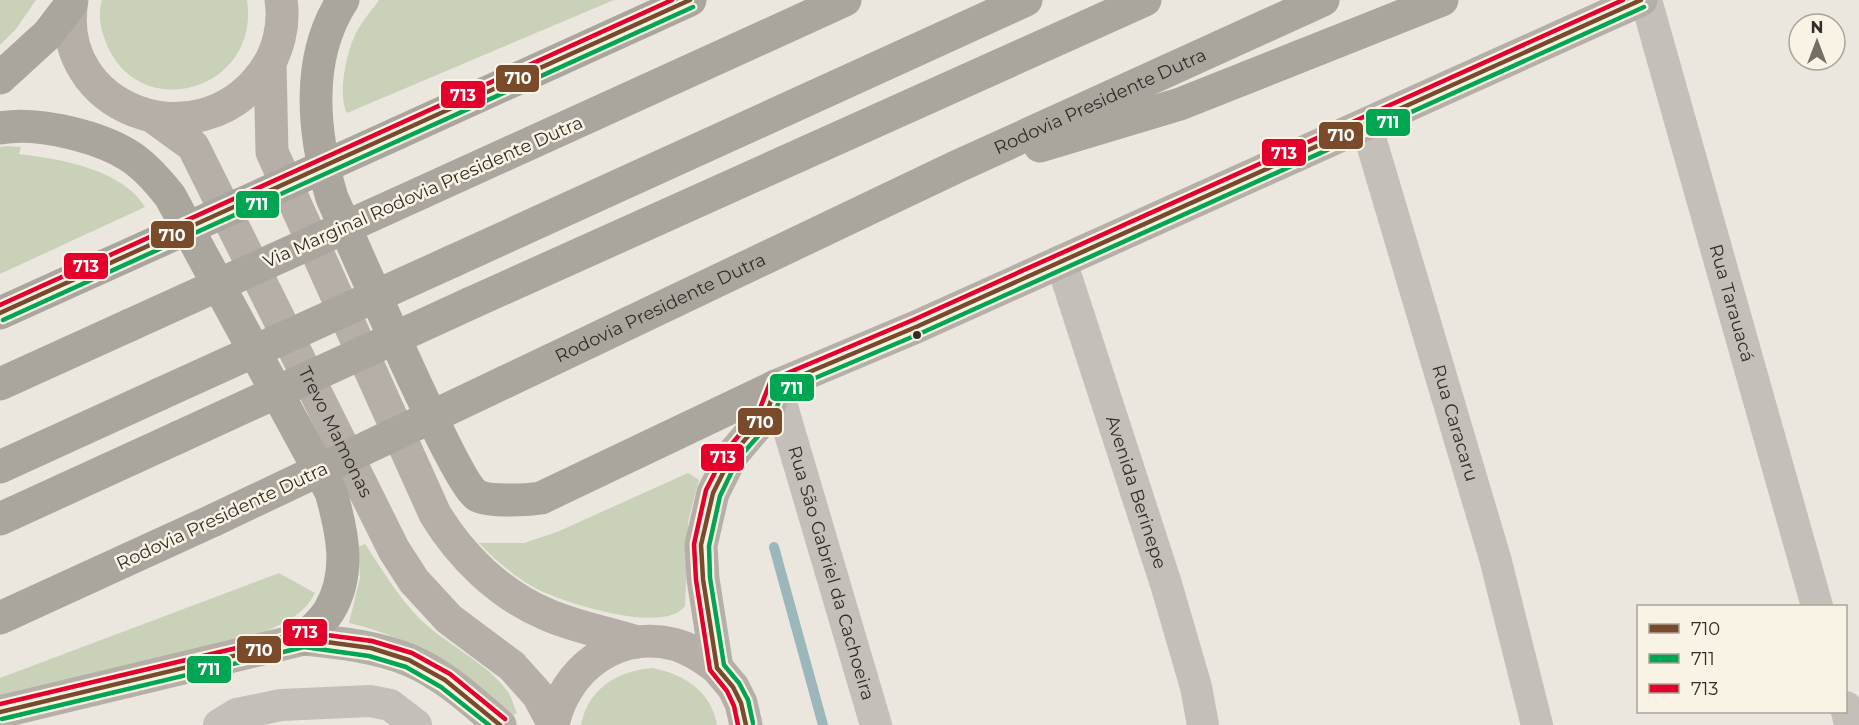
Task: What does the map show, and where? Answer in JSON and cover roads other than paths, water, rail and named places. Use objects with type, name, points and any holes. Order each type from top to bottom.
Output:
[{"type":"highway","points":[[343,0],[334,14],[324,41],[319,72],[315,104],[321,160],[332,198],[437,428],[469,487],[478,496],[516,501],[541,498],[776,386]]},
{"type":"highway","points":[[0,313],[690,0]]},
{"type":"highway","name":"Via Marginal Rodovia Presidente Dutra","points":[[0,384],[845,0]]},
{"type":"highway","points":[[0,467],[1026,0]]},
{"type":"highway","points":[[0,519],[471,303],[1145,0]]},
{"type":"highway","name":"Rodovia Presidente Dutra","points":[[0,618],[213,520],[956,167],[1323,0]]},
{"type":"highway","points":[[956,167],[1091,132],[1180,104],[1442,0]]},
{"type":"highway","points":[[0,78],[48,34],[71,2]]},
{"type":"highway","points":[[0,128],[42,128],[69,133],[100,144],[134,159],[155,176],[170,196],[331,492],[343,535],[344,550],[339,578],[329,610],[304,639]]},
{"type":"main road","name":"Trevo Mamonas","points":[[153,117],[180,120],[207,116],[232,104],[254,86],[270,64],[279,39],[281,0]]},
{"type":"main road","points":[[746,725],[741,704],[733,687],[717,668],[702,556],[707,512],[732,455],[766,415],[776,386],[1061,261],[1641,0]]},
{"type":"main road","name":"Trevo Mamonas","points":[[71,2],[71,27],[76,48],[85,69],[99,86],[116,101],[153,117],[193,146],[394,550],[414,581],[449,619],[512,666],[538,695],[553,724]]},
{"type":"main road","name":"Trevo Mamonas","points":[[270,64],[272,152],[435,514],[451,540],[479,570],[512,595],[548,615],[637,642],[675,644],[698,653],[717,668]]},
{"type":"main road","points":[[0,712],[304,639],[350,644],[409,660],[450,685],[500,725]]},
{"type":"main road","name":"Trevo Mamonas","points":[[553,724],[560,701],[571,680],[588,663],[608,651],[637,642]]},
{"type":"street","name":"Rua Tarauacá","points":[[1646,0],[1817,605]]},
{"type":"street","name":"Rua Caracaru","points":[[1366,124],[1495,558],[1537,725]]},
{"type":"street","name":"Avenida Berinepe","points":[[1061,261],[1166,584],[1196,687],[1203,725]]},
{"type":"street","name":"Rua São Gabriel da Cachoeira","points":[[776,386],[876,725]]},
{"type":"street","points":[[214,724],[237,714],[281,705],[370,701],[390,705],[416,725]]},
{"type":"waterway","points":[[774,547],[823,725]]}]
